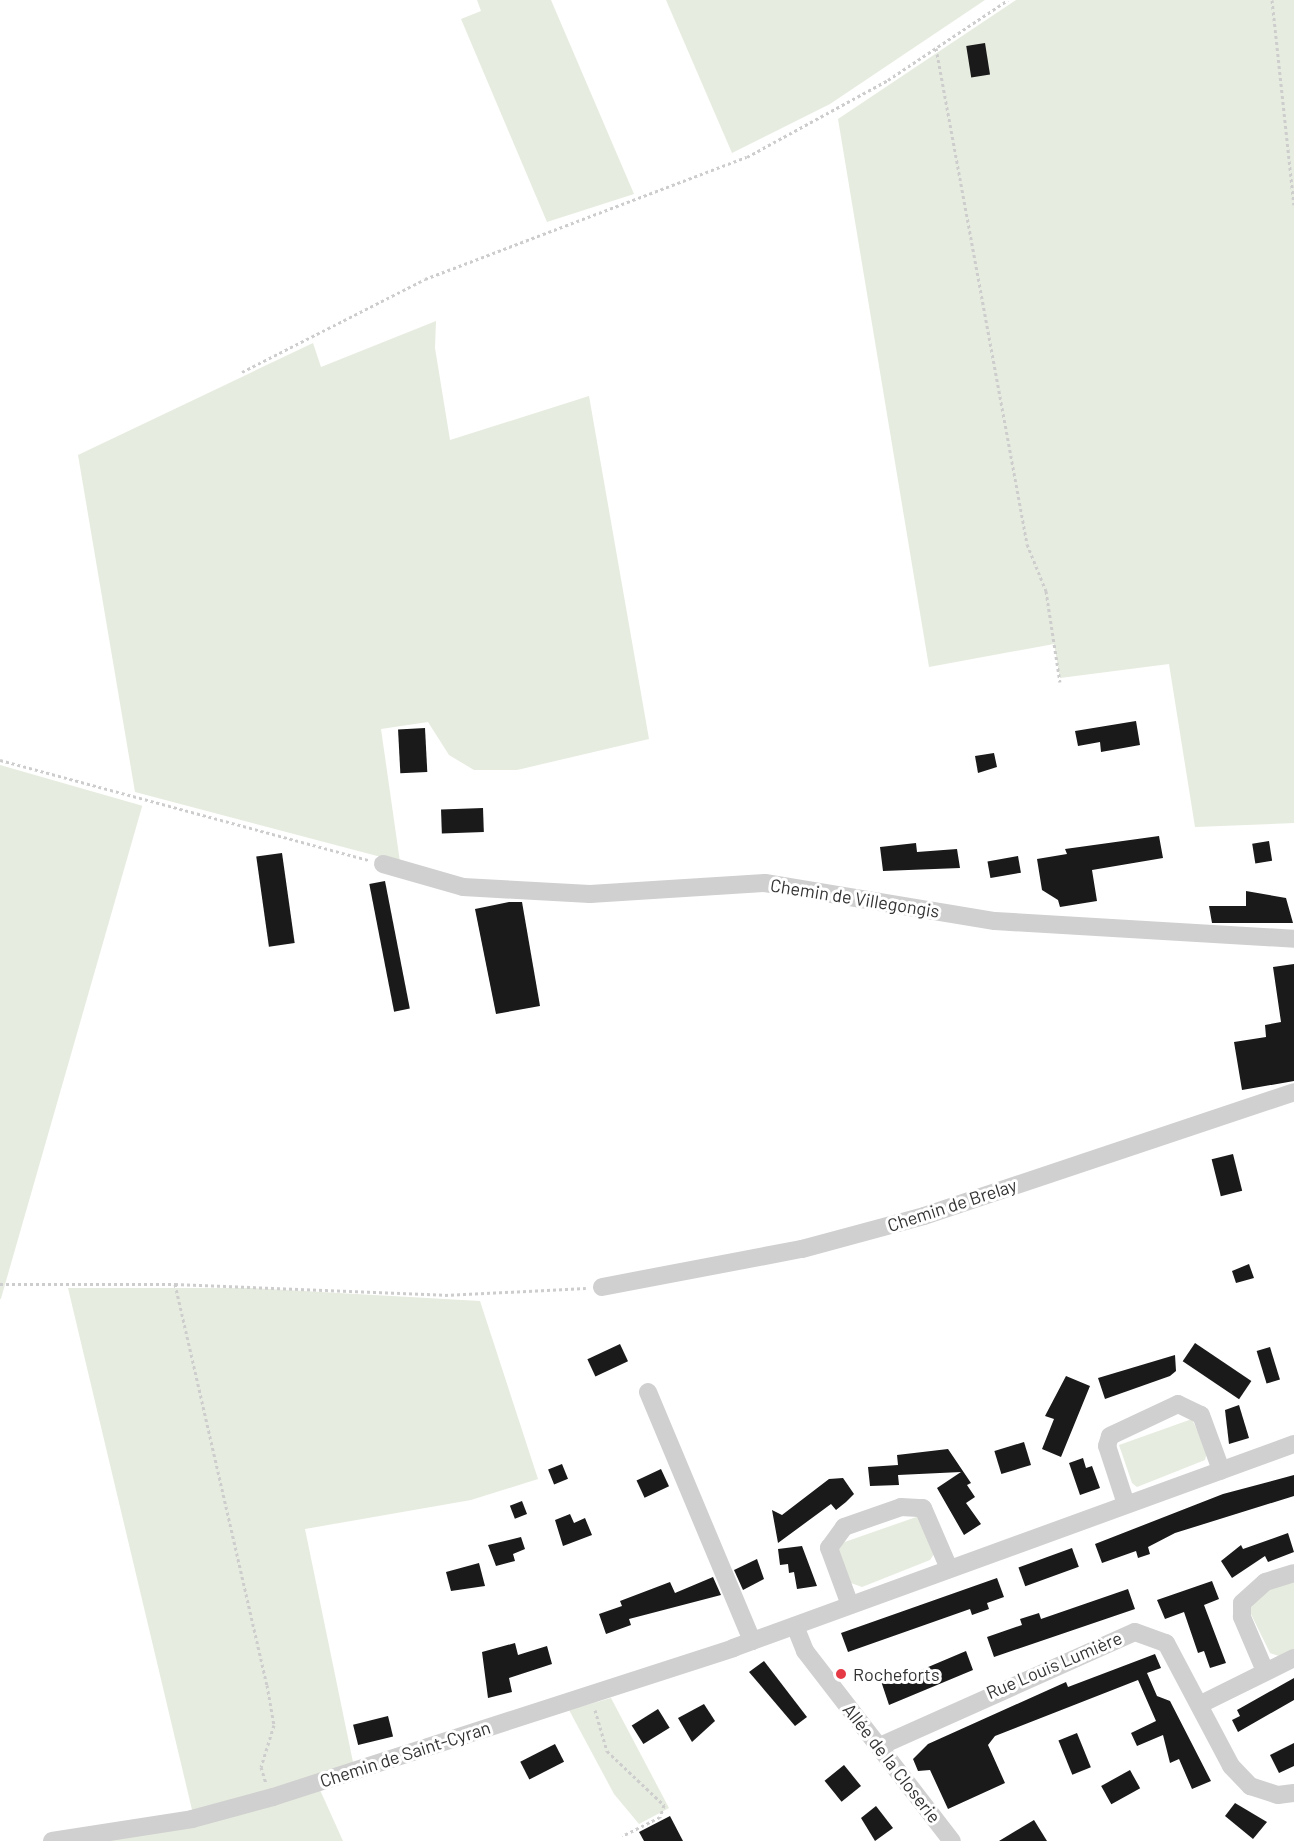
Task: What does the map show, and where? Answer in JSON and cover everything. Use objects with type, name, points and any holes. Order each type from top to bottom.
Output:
[{"type":"street","name":"Chemin de Villegongis","points":[[383,864],[463,887],[590,894],[765,883],[995,921],[1294,939]]},
{"type":"street","name":"Chemin de Brelay","points":[[602,1287],[802,1249],[924,1216],[1294,1092]]},
{"type":"street","points":[[648,1392],[752,1641]]},
{"type":"street","points":[[1126,1504],[1107,1446],[1110,1436],[1178,1404],[1201,1415],[1221,1470]]},
{"type":"street","name":"Chemin de Saint-Cyran","points":[[52,1841],[192,1819],[273,1797],[752,1641],[948,1566],[1294,1444]]},
{"type":"street","points":[[850,1605],[830,1548],[844,1527],[901,1507],[922,1508],[948,1566]]},
{"type":"street","points":[[1265,1671],[1242,1617],[1242,1603],[1265,1582],[1294,1573]]},
{"type":"street","name":"Allée de la Closerie","points":[[795,1626],[805,1651],[952,1841]]},
{"type":"street","name":"Rue Louis Lumière","points":[[880,1746],[1135,1632],[1166,1643],[1201,1704],[1231,1766],[1250,1786],[1278,1795],[1294,1793]]},
{"type":"street","points":[[1201,1704],[1294,1658]]},
{"type":"path","points":[[242,372],[425,279],[747,157],[936,48],[1008,0]]},
{"type":"path","points":[[1272,0],[1294,205]]},
{"type":"path","points":[[936,48],[1027,544],[1046,591],[1060,682]]},
{"type":"path","points":[[0,760],[383,864]]},
{"type":"path","points":[[0,1284],[175,1284],[445,1295],[602,1287]]},
{"type":"path","points":[[175,1284],[267,1685],[274,1725],[261,1767],[273,1797]]},
{"type":"path","points":[[590,1694],[607,1751],[664,1805],[660,1817],[622,1836]]},
{"type":"shaded area","points":[[477,0],[551,0],[634,194],[547,222],[461,19],[481,11]]},
{"type":"shaded area","points":[[666,0],[985,0],[830,104],[732,153]]},
{"type":"shaded area","points":[[1016,0],[1294,0],[1294,823],[1195,827],[1169,664],[1060,678],[1054,644],[929,667],[838,119]]},
{"type":"shaded area","points":[[436,321],[435,348],[450,440],[589,396],[649,739],[517,770],[474,770],[449,755],[428,722],[381,729],[400,862],[135,792],[78,455],[313,343],[321,367]]},
{"type":"shaded area","points":[[0,765],[142,806],[0,1299]]},
{"type":"shaded area","points":[[68,1288],[250,1288],[480,1301],[538,1479],[471,1500],[305,1529],[354,1767],[193,1814]]},
{"type":"shaded area","points":[[1192,1419],[1207,1452],[1205,1460],[1137,1487],[1132,1483],[1119,1445]]},
{"type":"shaded area","points":[[922,1515],[936,1551],[930,1560],[862,1587],[851,1583],[836,1545]]},
{"type":"shaded area","points":[[1294,1581],[1294,1650],[1279,1656],[1270,1653],[1247,1606],[1264,1591]]},
{"type":"shaded area","points":[[611,1698],[669,1808],[639,1824],[614,1794],[569,1710]]},
{"type":"shaded area","points":[[320,1790],[343,1841],[68,1841]]},
{"type":"building","points":[[985,43],[990,75],[971,78],[966,46]]},
{"type":"building","points":[[1136,721],[1140,745],[1101,752],[1100,742],[1078,746],[1075,731]]},
{"type":"building","points":[[425,728],[427,772],[400,773],[398,729]]},
{"type":"building","points":[[994,753],[997,767],[978,773],[975,756]]},
{"type":"building","points":[[483,808],[484,832],[442,833],[441,809]]},
{"type":"building","points":[[1159,836],[1163,858],[1092,870],[1097,901],[1060,907],[1058,900],[1042,890],[1037,859],[1067,854],[1065,849]]},
{"type":"building","points":[[1269,841],[1272,861],[1255,863],[1252,844]]},
{"type":"building","points":[[916,843],[917,852],[957,849],[960,868],[883,871],[880,847]]},
{"type":"building","points":[[282,853],[295,943],[269,947],[256,857]]},
{"type":"building","points":[[1018,856],[1021,873],[990,878],[987,861]]},
{"type":"building","points":[[385,881],[410,1009],[394,1012],[369,884]]},
{"type":"building","points":[[1246,891],[1286,898],[1293,923],[1212,923],[1209,906],[1246,906]]},
{"type":"building","points":[[509,902],[522,902],[540,1006],[496,1014],[475,909]]},
{"type":"building","points":[[1294,964],[1294,1081],[1242,1090],[1234,1042],[1266,1037],[1265,1025],[1281,1022],[1273,967]]},
{"type":"building","points":[[1233,1154],[1242,1191],[1221,1196],[1212,1159]]},
{"type":"building","points":[[1249,1264],[1254,1278],[1236,1283],[1232,1271]]},
{"type":"building","points":[[1195,1343],[1251,1381],[1239,1399],[1183,1361]]},
{"type":"building","points":[[620,1344],[628,1361],[595,1376],[587,1359]]},
{"type":"building","points":[[1270,1347],[1280,1380],[1267,1384],[1257,1351]]},
{"type":"building","points":[[1175,1355],[1176,1371],[1170,1376],[1105,1399],[1098,1378]]},
{"type":"building","points":[[1066,1376],[1090,1386],[1061,1457],[1042,1449],[1054,1419],[1045,1416]]},
{"type":"building","points":[[1239,1405],[1249,1438],[1229,1444],[1225,1410]]},
{"type":"building","points":[[1024,1442],[1031,1465],[1001,1474],[994,1451]]},
{"type":"building","points":[[948,1449],[971,1483],[967,1485],[975,1497],[966,1503],[981,1524],[964,1535],[937,1488],[961,1472],[898,1475],[899,1485],[870,1486],[868,1467],[898,1465],[897,1455]]},
{"type":"building","points":[[1083,1458],[1086,1468],[1092,1466],[1100,1488],[1080,1495],[1069,1463]]},
{"type":"building","points":[[562,1464],[568,1479],[554,1484],[548,1470]]},
{"type":"building","points":[[661,1469],[669,1486],[645,1498],[637,1480]]},
{"type":"building","points":[[1294,1475],[1294,1496],[1175,1533],[1148,1547],[1150,1554],[1138,1558],[1136,1551],[1102,1563],[1095,1544],[1223,1494]]},
{"type":"building","points":[[843,1478],[854,1494],[846,1502],[836,1510],[831,1504],[778,1543],[772,1510],[782,1515],[829,1479]]},
{"type":"building","points":[[522,1501],[527,1514],[515,1519],[510,1506]]},
{"type":"building","points":[[570,1514],[574,1523],[585,1518],[592,1535],[563,1546],[555,1520]]},
{"type":"building","points":[[1288,1533],[1294,1552],[1268,1562],[1265,1556],[1232,1578],[1221,1561],[1241,1545],[1243,1549]]},
{"type":"building","points":[[521,1537],[525,1549],[513,1554],[515,1561],[496,1566],[488,1545]]},
{"type":"building","points":[[802,1546],[817,1586],[797,1589],[794,1572],[789,1573],[788,1564],[780,1565],[778,1549]]},
{"type":"building","points":[[1072,1548],[1079,1567],[1025,1586],[1018,1567]]},
{"type":"building","points":[[757,1559],[764,1579],[743,1590],[734,1570]]},
{"type":"building","points":[[479,1563],[485,1586],[451,1591],[446,1572]]},
{"type":"building","points":[[713,1577],[721,1595],[629,1619],[631,1625],[606,1634],[599,1614],[622,1606],[620,1601],[670,1582],[675,1593]]},
{"type":"building","points":[[997,1578],[1004,1597],[987,1603],[989,1609],[972,1615],[970,1609],[848,1652],[841,1633]]},
{"type":"building","points":[[1212,1581],[1219,1599],[1204,1605],[1226,1663],[1210,1668],[1204,1651],[1198,1653],[1184,1612],[1165,1619],[1157,1600]]},
{"type":"building","points":[[1128,1589],[1135,1609],[994,1657],[987,1637],[1022,1625],[1020,1619],[1039,1613],[1041,1619]]},
{"type":"building","points":[[515,1643],[518,1655],[547,1646],[552,1664],[509,1678],[512,1692],[488,1698],[482,1652]]},
{"type":"building","points":[[966,1651],[973,1670],[889,1705],[880,1678],[893,1674],[895,1681]]},
{"type":"building","points":[[1155,1654],[1161,1668],[1147,1673],[1157,1696],[1170,1701],[1211,1781],[1192,1789],[1179,1759],[1170,1763],[1163,1735],[1137,1746],[1131,1733],[1156,1721],[1138,1680],[995,1736],[988,1745],[1005,1783],[948,1809],[930,1770],[918,1771],[913,1759],[928,1744],[1066,1682],[1068,1687]]},
{"type":"building","points":[[764,1661],[807,1717],[795,1726],[749,1672]]},
{"type":"building","points":[[1294,1678],[1294,1700],[1238,1732],[1232,1720],[1240,1716],[1237,1710]]},
{"type":"building","points":[[704,1704],[715,1721],[692,1742],[678,1718]]},
{"type":"building","points":[[658,1709],[670,1728],[643,1744],[632,1725]]},
{"type":"building","points":[[388,1716],[393,1736],[358,1745],[353,1725]]},
{"type":"building","points":[[1077,1733],[1091,1767],[1072,1775],[1058,1740]]},
{"type":"building","points":[[1294,1743],[1294,1766],[1279,1773],[1270,1755]]},
{"type":"building","points":[[555,1744],[564,1762],[529,1780],[520,1762]]},
{"type":"building","points":[[844,1765],[861,1786],[842,1802],[825,1781]]},
{"type":"building","points":[[1130,1770],[1140,1788],[1111,1804],[1101,1786]]},
{"type":"building","points":[[1235,1803],[1267,1822],[1253,1839],[1225,1816]]},
{"type":"building","points":[[876,1806],[893,1828],[875,1841],[861,1818]]},
{"type":"building","points":[[670,1816],[683,1841],[644,1841],[639,1832]]},
{"type":"building","points":[[1034,1820],[1047,1841],[999,1841]]},
{"type":"place","name":"Rocheforts","points":[[841,1674]]}]
